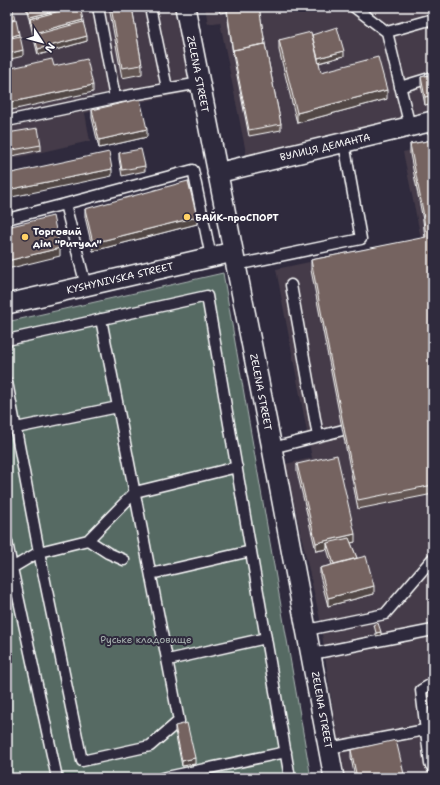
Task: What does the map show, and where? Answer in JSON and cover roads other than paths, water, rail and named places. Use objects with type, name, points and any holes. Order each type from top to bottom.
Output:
[{"type":"street","name":"ZELENA STREET","points":[[185,7],[312,654],[334,778]]},
{"type":"street","name":"ВУЛИЦЯ ДЕМАНТА","points":[[217,173],[433,121]]},
{"type":"street","name":"KYSHYNIVSKA STREET","points":[[7,304],[210,257],[234,258]]},
{"type":"lane","points":[[98,7],[114,98]]},
{"type":"lane","points":[[150,7],[167,88]]},
{"type":"lane","points":[[354,7],[387,32],[410,127]]},
{"type":"lane","points":[[387,32],[433,19]]},
{"type":"lane","points":[[400,87],[433,77]]},
{"type":"lane","points":[[7,121],[114,98],[200,83]]},
{"type":"lane","points":[[234,258],[361,239],[344,143]]},
{"type":"lane","points":[[7,219],[193,170],[210,257]]},
{"type":"lane","points":[[65,204],[86,286]]},
{"type":"lane","points":[[291,284],[318,436]]},
{"type":"lane","points":[[7,340],[207,296],[290,778]]},
{"type":"lane","points":[[7,382],[38,552],[82,762],[150,746],[179,721],[101,319]]},
{"type":"lane","points":[[16,428],[118,407]]},
{"type":"lane","points":[[272,448],[342,430]]},
{"type":"lane","points":[[10,569],[38,552],[88,540],[135,492],[237,467]]},
{"type":"lane","points":[[88,540],[108,553],[124,560]]},
{"type":"lane","points":[[7,542],[10,569],[57,778]]},
{"type":"lane","points":[[151,574],[251,550]]},
{"type":"lane","points":[[307,630],[385,614],[433,558]]},
{"type":"lane","points":[[312,654],[433,630]]},
{"type":"lane","points":[[168,660],[266,638]]},
{"type":"lane","points":[[433,683],[421,690],[430,764],[433,768]]},
{"type":"lane","points":[[329,748],[425,730]]},
{"type":"lane","points":[[162,778],[181,776],[286,752]]},
{"type":"place","name":"БАЙК-проСПОРТ","points":[[187,217]]},
{"type":"place","name":"Торговий дім \"Ритуал\"","points":[[25,237]]},
{"type":"park label","name":"Руське кладовище","points":[[146,639]]}]
